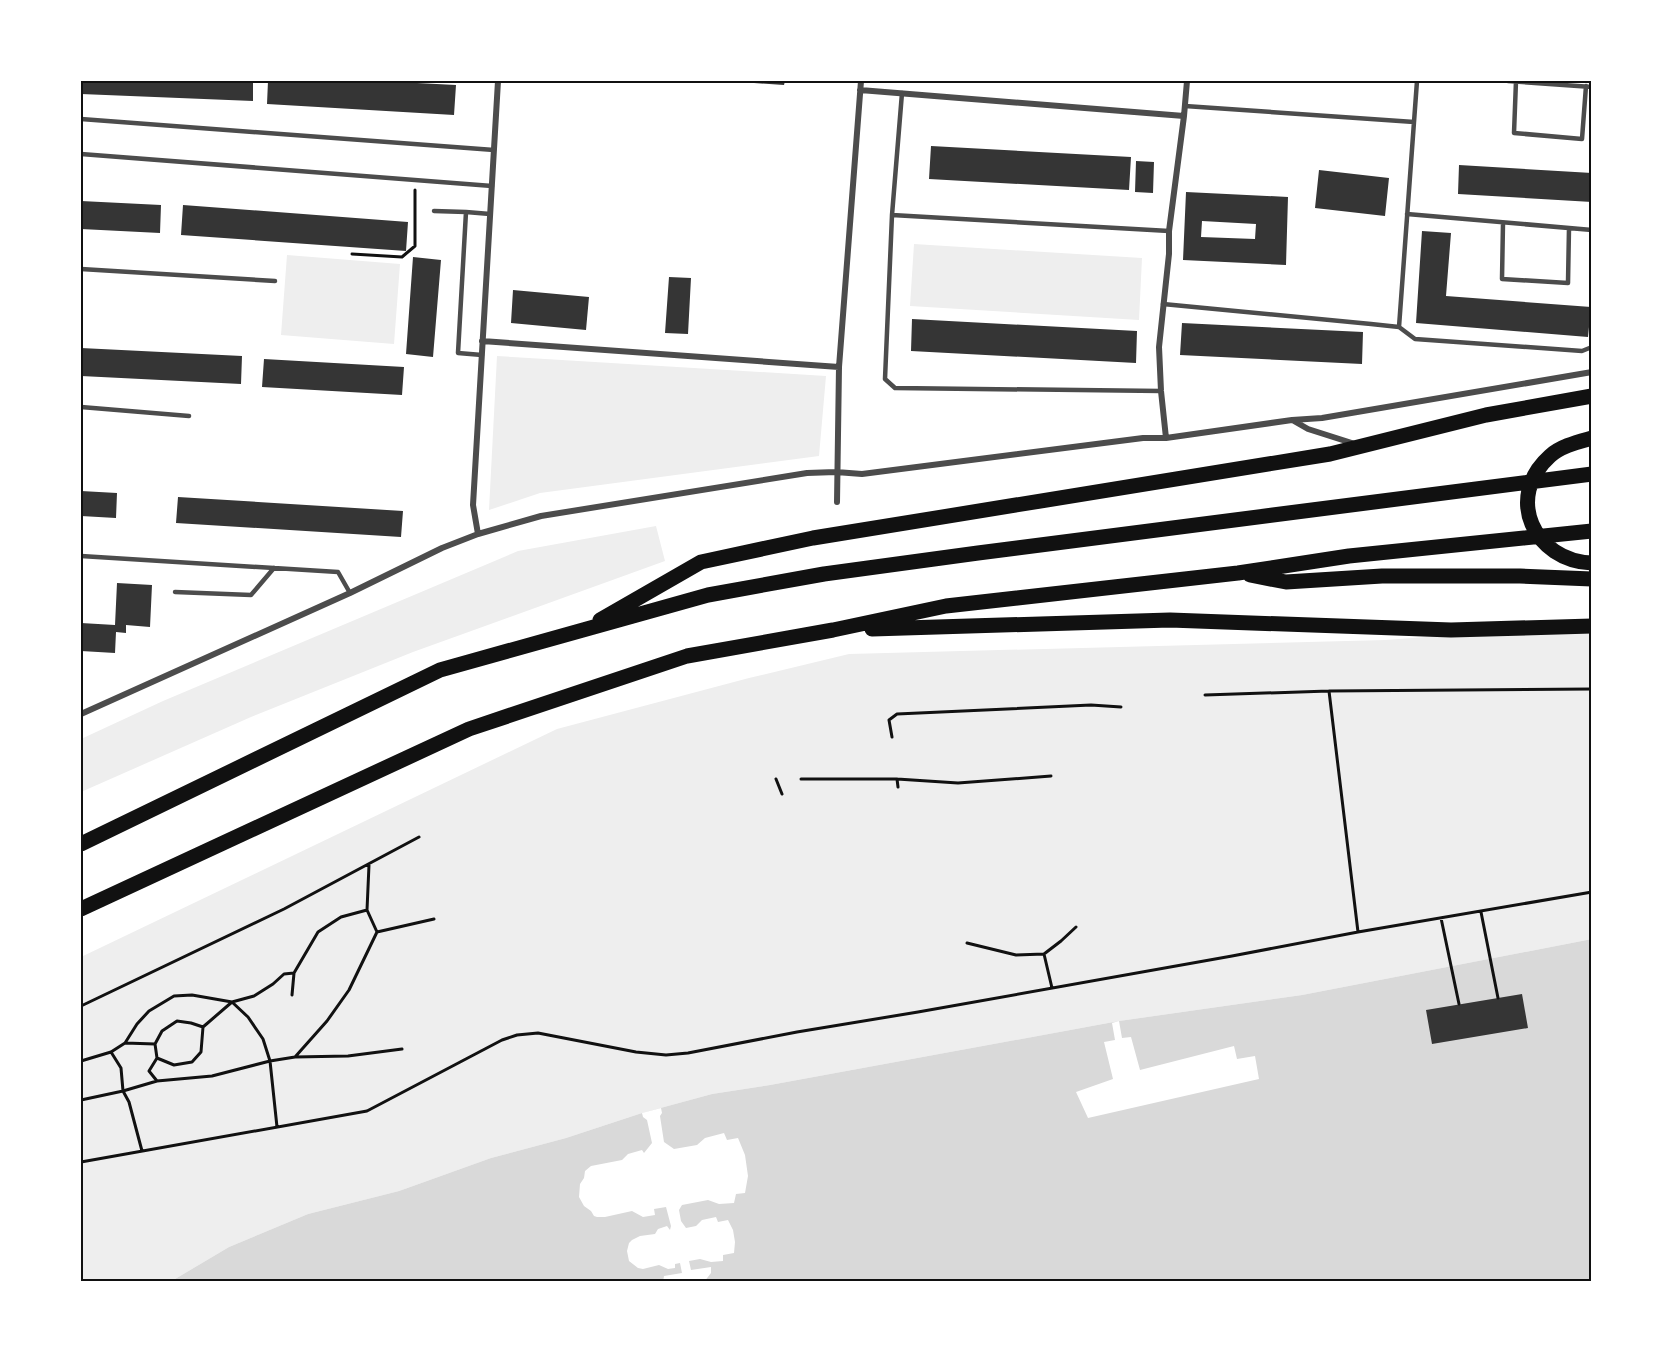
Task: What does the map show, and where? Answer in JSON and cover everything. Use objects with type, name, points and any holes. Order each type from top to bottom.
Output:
[{"type":"highway","points":[[581,631],[701,562],[813,538],[1330,454],[1486,415],[1592,396]]},
{"type":"highway","points":[[1592,438],[1574,443],[1552,454],[1533,478],[1527,497],[1528,513],[1533,529],[1541,540],[1552,551],[1568,560],[1592,563]]},
{"type":"highway","points":[[86,841],[440,670],[708,595],[824,574],[1114,534],[1592,474]]},
{"type":"highway","points":[[81,909],[469,729],[687,656],[833,630],[946,606],[1238,573],[1348,556],[1592,531]]},
{"type":"highway","points":[[1238,573],[1286,582],[1393,576],[1520,576],[1592,579]]},
{"type":"highway","points":[[833,630],[1170,620],[1451,630],[1592,626]]},
{"type":"street","points":[[478,534],[473,505],[498,81]]},
{"type":"street","points":[[837,502],[839,368],[861,81]]},
{"type":"street","points":[[1166,438],[1159,347],[1169,254],[1169,231],[1187,81]]},
{"type":"street","points":[[860,90],[1184,116]]},
{"type":"street","points":[[483,341],[839,368]]},
{"type":"street","points":[[81,714],[350,593],[442,548],[478,534],[541,516],[807,473],[862,474],[1322,418],[1592,372]]},
{"type":"street","points":[[1292,420],[1308,429],[1361,446]]},
{"type":"lane","points":[[1399,327],[1417,81]]},
{"type":"lane","points":[[1508,81],[1516,81],[1589,86],[1582,139],[1514,133],[1516,81]]},
{"type":"lane","points":[[902,93],[892,215],[885,379],[895,388],[1161,390]]},
{"type":"lane","points":[[1185,106],[1414,122]]},
{"type":"lane","points":[[81,120],[494,150]]},
{"type":"lane","points":[[81,154],[492,186]]},
{"type":"lane","points":[[434,211],[490,214]]},
{"type":"lane","points":[[466,212],[458,353],[482,355]]},
{"type":"lane","points":[[1407,214],[1592,230]]},
{"type":"lane","points":[[892,215],[1169,231]]},
{"type":"lane","points":[[1503,223],[1502,279],[1568,283],[1569,228]]},
{"type":"lane","points":[[81,269],[275,281]]},
{"type":"lane","points":[[1163,304],[1399,327],[1415,339],[1582,351],[1592,347]]},
{"type":"lane","points":[[81,407],[189,416]]},
{"type":"lane","points":[[81,556],[338,572],[350,593]]},
{"type":"lane","points":[[175,592],[251,595],[274,568]]},
{"type":"path","points":[[352,254],[402,257],[415,246],[415,190]]},
{"type":"path","points":[[1205,694],[1592,689]]},
{"type":"path","points":[[1329,691],[1358,932]]},
{"type":"path","points":[[892,737],[889,720],[897,714],[1091,705],[1121,707]]},
{"type":"path","points":[[801,779],[897,779],[958,783],[1051,776]]},
{"type":"path","points":[[776,779],[782,794]]},
{"type":"path","points":[[897,779],[898,787]]},
{"type":"path","points":[[81,1006],[284,909],[419,837]]},
{"type":"path","points":[[369,864],[367,910],[377,932]]},
{"type":"path","points":[[81,1162],[367,1111],[502,1040],[517,1035],[538,1033],[636,1052],[676,1055],[1592,892]]},
{"type":"path","points":[[292,995],[294,973],[318,932],[341,917],[367,910]]},
{"type":"path","points":[[1481,912],[1498,998]]},
{"type":"path","points":[[1441,918],[1459,1004]]},
{"type":"path","points":[[377,932],[434,919]]},
{"type":"path","points":[[967,943],[1016,955],[1044,954],[1077,927]]},
{"type":"path","points":[[295,1057],[327,1021],[349,990],[377,932]]},
{"type":"path","points":[[1044,954],[1052,988]]},
{"type":"path","points":[[81,1061],[111,1052],[125,1043],[149,1011],[174,996],[192,995],[232,1002],[254,996],[284,975],[294,973]]},
{"type":"path","points":[[158,1058],[174,1065],[192,1062],[201,1052],[203,1027],[232,1002]]},
{"type":"path","points":[[232,1002],[248,1017],[263,1038],[270,1061],[277,1127]]},
{"type":"path","points":[[157,1081],[149,1071],[158,1058],[155,1044],[162,1031],[177,1021],[203,1027]]},
{"type":"path","points":[[125,1043],[155,1044]]},
{"type":"path","points":[[81,1100],[157,1081],[212,1076],[295,1057],[348,1056],[402,1049]]},
{"type":"path","points":[[111,1052],[121,1068],[123,1091],[129,1102],[142,1151]]},
{"type":"shaded area","points":[[914,244],[1142,258],[1139,320],[910,306]]},
{"type":"shaded area","points":[[287,255],[400,264],[394,344],[281,335]]},
{"type":"shaded area","points":[[497,356],[826,376],[819,456],[540,493],[489,510]]},
{"type":"shaded area","points":[[656,526],[665,561],[413,652],[251,717],[81,792],[81,739],[163,701],[518,551]]},
{"type":"shaded area","points":[[1592,625],[1592,939],[1302,995],[1119,1021],[712,1094],[491,1158],[399,1191],[308,1214],[229,1247],[170,1282],[81,1282],[81,957],[557,729],[849,654],[1385,640]]},
{"type":"shaded area","points":[[1592,939],[1592,1282],[170,1282],[229,1247],[308,1214],[399,1191],[491,1158],[712,1094],[1119,1021],[1302,995]]},
{"type":"pier","points":[[1119,1021],[1122,1038],[1131,1037],[1140,1070],[1234,1046],[1237,1059],[1255,1056],[1259,1079],[1088,1118],[1076,1092],[1113,1079],[1104,1042],[1115,1040],[1112,1023]]},
{"type":"pier","points":[[661,1108],[664,1142],[674,1149],[697,1145],[705,1138],[724,1133],[727,1140],[738,1138],[745,1155],[748,1176],[745,1193],[736,1194],[734,1203],[719,1204],[708,1200],[682,1205],[679,1210],[681,1221],[686,1228],[696,1226],[702,1220],[716,1217],[718,1222],[728,1220],[733,1230],[734,1253],[723,1255],[723,1261],[711,1262],[700,1259],[689,1261],[691,1270],[711,1267],[711,1273],[704,1282],[663,1282],[664,1276],[682,1273],[680,1263],[675,1264],[675,1268],[668,1269],[659,1265],[643,1269],[629,1261],[627,1251],[632,1240],[640,1236],[655,1234],[658,1229],[667,1226],[670,1230],[666,1207],[654,1209],[655,1215],[643,1217],[632,1211],[597,1217],[584,1206],[579,1197],[580,1184],[585,1171],[591,1166],[622,1160],[628,1154],[642,1150],[644,1153],[652,1143],[647,1120],[642,1113]]},
{"type":"building","points":[[81,81],[253,81],[253,101],[81,94]]},
{"type":"building","points":[[268,81],[378,81],[456,85],[454,115],[267,104]]},
{"type":"building","points":[[754,81],[785,81],[784,85],[754,83]]},
{"type":"building","points":[[931,146],[1131,157],[1129,190],[929,179]]},
{"type":"building","points":[[1136,161],[1154,162],[1153,193],[1135,192]]},
{"type":"building","points":[[1459,165],[1592,173],[1592,202],[1458,194]]},
{"type":"building","points":[[1319,170],[1389,178],[1385,216],[1315,208]]},
{"type":"building","points":[[1186,192],[1288,197],[1286,265],[1183,260]],"holes":[[[1202,221],[1256,224],[1255,239],[1201,237]]]},
{"type":"building","points":[[81,201],[161,205],[160,233],[81,229]]},
{"type":"building","points":[[183,205],[408,222],[406,251],[181,235]]},
{"type":"building","points":[[1422,231],[1451,233],[1446,296],[1591,307],[1588,337],[1416,323]]},
{"type":"building","points":[[413,257],[441,260],[433,357],[406,354]]},
{"type":"building","points":[[669,277],[691,278],[688,334],[665,333]]},
{"type":"building","points":[[513,290],[589,297],[586,330],[511,323]]},
{"type":"building","points":[[912,319],[1137,331],[1136,363],[911,351]]},
{"type":"building","points":[[1182,323],[1363,332],[1362,364],[1180,355]]},
{"type":"building","points":[[81,348],[242,356],[241,384],[81,376]]},
{"type":"building","points":[[264,359],[404,367],[402,395],[262,387]]},
{"type":"building","points":[[81,491],[117,493],[116,518],[81,516]]},
{"type":"building","points":[[178,497],[403,511],[401,537],[176,523]]},
{"type":"building","points":[[117,583],[152,585],[150,627],[126,625],[126,633],[116,632],[115,653],[81,651],[81,623],[115,625]]},
{"type":"building","points":[[1522,994],[1528,1028],[1432,1044],[1426,1010]]}]
